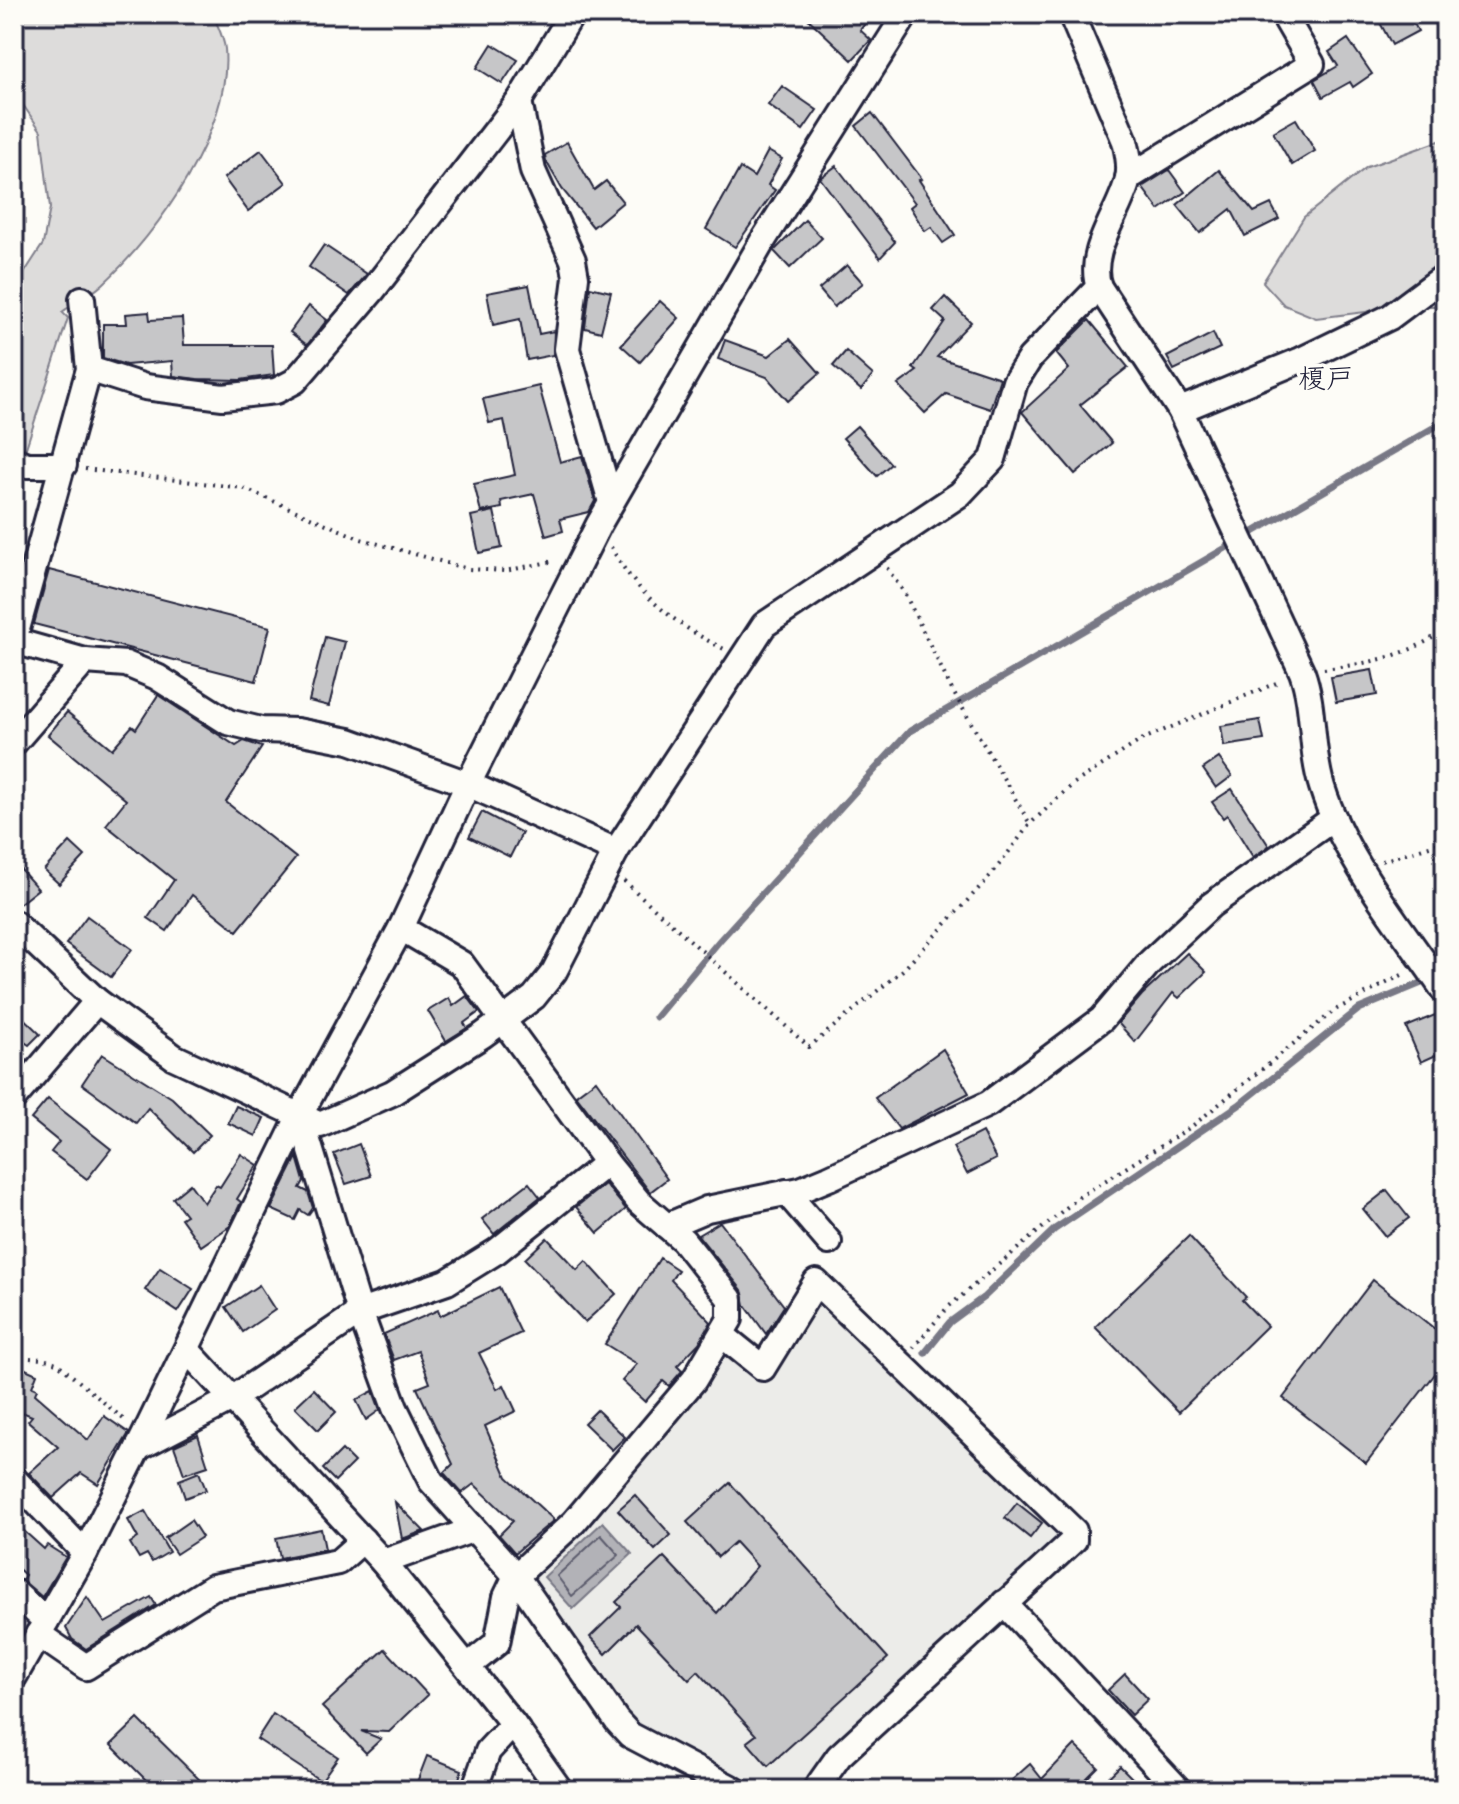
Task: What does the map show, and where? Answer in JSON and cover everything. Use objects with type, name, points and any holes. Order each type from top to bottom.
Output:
[{"type":"street","points":[[89,369],[145,387],[223,397],[276,391],[295,381],[373,290],[519,101],[572,14]]},
{"type":"street","points":[[14,1677],[85,1553],[300,1115],[401,928],[468,784],[599,524],[762,242],[906,14]]},
{"type":"street","points":[[1071,14],[1125,141],[1128,178],[1097,259],[1095,276],[1099,287],[1180,410],[1302,672],[1308,690],[1314,758],[1334,818],[1362,867],[1435,976]]},
{"type":"street","points":[[1128,178],[1312,64],[1283,14]]},
{"type":"street","points":[[519,101],[533,171],[573,260],[576,277],[567,349],[611,502]]},
{"type":"street","points":[[1180,410],[1301,360],[1390,317],[1445,276]]},
{"type":"street","points":[[14,923],[97,1001],[174,1057],[320,1125],[362,1109],[505,1020],[534,997],[554,972],[612,859],[740,657],[764,625],[960,494],[981,475],[993,459],[1015,382],[1030,358],[1099,287]]},
{"type":"street","points":[[82,299],[89,369],[14,641],[85,661],[126,664],[157,677],[228,722],[261,730],[297,731],[349,741],[468,784],[612,859]]},
{"type":"street","points":[[14,460],[27,465],[64,465]]},
{"type":"street","points":[[14,743],[85,661]]},
{"type":"street","points":[[667,1226],[707,1209],[786,1192],[829,1178],[988,1104],[1102,1019],[1150,962],[1211,905],[1334,818]]},
{"type":"street","points":[[401,928],[462,964],[607,1163],[639,1202],[702,1262],[730,1299],[730,1319],[694,1380],[582,1513],[516,1576],[506,1597],[497,1643],[468,1666]]},
{"type":"street","points":[[14,1098],[97,1001]]},
{"type":"street","points":[[300,1115],[360,1312],[395,1408],[431,1481],[516,1576],[617,1721],[630,1735],[735,1790]]},
{"type":"street","points":[[141,1442],[232,1399],[360,1312],[460,1274],[497,1251],[607,1163]]},
{"type":"street","points":[[786,1192],[829,1242]]},
{"type":"street","points":[[722,1335],[763,1368],[816,1282],[1074,1531],[1074,1540],[839,1756],[815,1790]]},
{"type":"street","points":[[187,1350],[383,1562],[468,1666],[560,1790]]},
{"type":"street","points":[[14,1479],[85,1553]]},
{"type":"street","points":[[383,1562],[472,1530]]},
{"type":"street","points":[[14,1592],[42,1627],[86,1667],[213,1587],[338,1562],[363,1540]]},
{"type":"street","points":[[1004,1603],[1177,1788],[1175,1790]]},
{"type":"street","points":[[474,1790],[488,1751],[513,1724]]},
{"type":"path","points":[[64,465],[243,488],[361,539],[468,569],[505,571],[567,558],[580,560]]},
{"type":"path","points":[[599,524],[620,564],[659,608],[702,638],[740,657]]},
{"type":"path","points":[[875,549],[905,594],[952,690],[1030,824]]},
{"type":"path","points":[[612,859],[809,1047],[904,969],[992,874],[1030,824],[1073,784],[1143,739],[1302,672],[1404,653],[1429,642],[1445,629]]},
{"type":"path","points":[[1379,862],[1445,841]]},
{"type":"path","points":[[901,1363],[947,1308],[1079,1197],[1191,1127],[1335,1010],[1381,983],[1435,976]]},
{"type":"path","points":[[14,1357],[57,1363],[141,1442]]},
{"type":"shaded area","points":[[14,14],[213,14],[225,49],[224,80],[217,112],[188,177],[147,237],[125,262],[98,288],[62,312],[68,318],[14,485],[14,272],[21,278],[43,244],[50,208],[41,131],[14,92]]},
{"type":"shaded area","points":[[1445,139],[1445,306],[1415,306],[1316,318],[1284,305],[1263,282],[1304,217],[1367,167]]},
{"type":"shaded area","points":[[817,1301],[830,1304],[1066,1533],[806,1790],[749,1790],[696,1758],[633,1729],[534,1582],[539,1568],[576,1536],[681,1414],[722,1356],[732,1356],[763,1384]]},
{"type":"water","points":[[603,1522],[632,1554],[573,1609],[544,1577]]},
{"type":"building","points":[[803,14],[873,14],[860,30],[871,40],[852,60]]},
{"type":"building","points":[[1392,14],[1409,14],[1418,31],[1392,45],[1379,21]]},
{"type":"building","points":[[1348,39],[1372,74],[1353,87],[1350,82],[1323,97],[1314,80],[1338,66],[1329,52]]},
{"type":"building","points":[[492,44],[518,60],[502,84],[477,68]]},
{"type":"building","points":[[782,86],[817,110],[803,130],[768,105]]},
{"type":"building","points":[[872,113],[922,179],[919,180],[955,235],[943,243],[931,227],[925,231],[910,207],[915,203],[856,126]]},
{"type":"building","points":[[1296,119],[1315,151],[1292,165],[1273,132]]},
{"type":"building","points":[[567,142],[594,190],[606,181],[623,202],[593,227],[562,189],[546,161],[545,155]]},
{"type":"building","points":[[261,150],[286,183],[248,211],[224,178]]},
{"type":"building","points":[[768,151],[782,159],[768,185],[775,190],[735,247],[706,229],[740,168],[754,177]]},
{"type":"building","points":[[836,166],[895,242],[880,258],[820,178]]},
{"type":"building","points":[[1169,170],[1185,192],[1159,210],[1142,187]]},
{"type":"building","points":[[1219,170],[1254,212],[1271,204],[1279,219],[1245,236],[1231,209],[1200,233],[1177,205]]},
{"type":"building","points":[[805,220],[822,238],[790,268],[774,251]]},
{"type":"building","points":[[324,245],[367,274],[349,295],[309,267]]},
{"type":"building","points":[[847,265],[863,283],[834,307],[819,289]]},
{"type":"building","points":[[529,285],[539,334],[554,331],[553,355],[527,360],[520,319],[493,325],[487,293]]},
{"type":"building","points":[[590,287],[611,292],[601,332],[585,328]]},
{"type":"building","points":[[945,297],[971,322],[937,357],[1000,378],[990,409],[946,394],[925,413],[898,385],[917,371],[913,368],[945,321],[933,310]]},
{"type":"building","points":[[660,301],[679,318],[640,362],[621,345]]},
{"type":"building","points":[[309,306],[327,320],[307,345],[290,332]]},
{"type":"building","points":[[149,312],[150,320],[182,318],[184,345],[272,345],[274,375],[240,380],[197,379],[173,376],[172,361],[126,365],[103,358],[103,324],[127,324],[126,314]]},
{"type":"building","points":[[1089,320],[1128,367],[1080,405],[1112,443],[1075,474],[1022,412],[1069,369],[1056,353]]},
{"type":"building","points":[[1213,333],[1220,348],[1174,370],[1167,357]]},
{"type":"building","points":[[790,339],[820,373],[788,401],[767,377],[718,359],[725,340],[769,356]]},
{"type":"building","points":[[846,351],[873,375],[861,390],[833,366]]},
{"type":"building","points":[[539,386],[560,462],[582,456],[595,501],[589,512],[560,519],[563,531],[546,536],[534,494],[501,501],[502,508],[481,512],[474,484],[515,475],[504,420],[489,423],[483,399]]},
{"type":"building","points":[[857,426],[891,464],[877,476],[843,438]]},
{"type":"building","points":[[494,511],[502,548],[479,553],[471,516]]},
{"type":"building","points":[[49,570],[270,627],[256,681],[34,624]]},
{"type":"building","points":[[325,637],[345,642],[329,706],[309,701]]},
{"type":"building","points":[[1372,670],[1377,695],[1336,702],[1331,677]]},
{"type":"building","points":[[158,695],[236,746],[244,741],[262,747],[226,802],[296,858],[237,931],[192,895],[167,931],[148,918],[174,880],[106,825],[126,800],[48,735],[67,712],[112,749],[132,726],[136,729]]},
{"type":"building","points":[[1260,720],[1264,740],[1224,746],[1221,726]]},
{"type":"building","points":[[1219,758],[1232,776],[1216,788],[1203,769]]},
{"type":"building","points":[[1232,789],[1269,846],[1253,857],[1227,815],[1223,818],[1212,802]]},
{"type":"building","points":[[482,812],[522,833],[510,857],[469,837]]},
{"type":"building","points":[[70,842],[85,856],[59,884],[44,870]]},
{"type":"building","points":[[14,862],[38,889],[14,908]]},
{"type":"building","points":[[87,916],[132,949],[111,977],[66,944]]},
{"type":"building","points":[[1187,953],[1206,972],[1179,998],[1173,993],[1135,1042],[1118,1023],[1142,995]]},
{"type":"building","points":[[467,996],[479,1012],[464,1023],[467,1028],[446,1041],[428,1011],[449,998],[453,1006]]},
{"type":"building","points":[[14,1009],[40,1034],[29,1045],[14,1035]]},
{"type":"building","points":[[1435,1015],[1445,1039],[1445,1051],[1421,1062],[1406,1027]]},
{"type":"building","points":[[943,1049],[969,1093],[899,1129],[875,1098]]},
{"type":"building","points":[[102,1054],[172,1098],[210,1135],[193,1152],[148,1108],[136,1123],[82,1084]]},
{"type":"building","points":[[596,1080],[667,1179],[650,1192],[576,1095]]},
{"type":"building","points":[[48,1099],[111,1149],[87,1179],[51,1152],[59,1142],[31,1119]]},
{"type":"building","points":[[236,1106],[264,1118],[256,1136],[228,1123]]},
{"type":"building","points":[[982,1132],[996,1159],[967,1174],[953,1147]]},
{"type":"building","points":[[359,1144],[371,1176],[346,1184],[334,1154]]},
{"type":"building","points":[[241,1154],[258,1165],[237,1199],[241,1202],[230,1226],[201,1246],[181,1218],[186,1215],[173,1198],[190,1184],[204,1203],[216,1185],[220,1187]]},
{"type":"building","points":[[297,1157],[304,1181],[300,1188],[308,1192],[313,1208],[308,1215],[300,1210],[295,1220],[271,1209]]},
{"type":"building","points":[[529,1183],[540,1197],[494,1234],[482,1219]]},
{"type":"building","points":[[605,1184],[626,1209],[598,1233],[576,1207]]},
{"type":"building","points":[[1387,1190],[1409,1218],[1385,1236],[1363,1209]]},
{"type":"building","points":[[720,1222],[784,1306],[766,1334],[745,1305],[742,1290],[698,1235]]},
{"type":"building","points":[[1189,1236],[1246,1297],[1242,1300],[1267,1326],[1179,1412],[1095,1327]]},
{"type":"building","points":[[547,1238],[577,1270],[586,1261],[616,1294],[585,1322],[525,1259]]},
{"type":"building","points":[[660,1258],[678,1270],[671,1280],[711,1322],[699,1343],[677,1366],[682,1371],[669,1386],[663,1381],[645,1402],[622,1381],[637,1364],[605,1344]]},
{"type":"building","points":[[160,1268],[193,1289],[178,1312],[145,1290]]},
{"type":"building","points":[[1373,1280],[1445,1337],[1445,1361],[1366,1463],[1283,1398]]},
{"type":"building","points":[[259,1285],[275,1310],[243,1332],[226,1307]]},
{"type":"building","points":[[499,1287],[521,1333],[479,1353],[497,1389],[504,1385],[516,1411],[485,1426],[507,1477],[554,1520],[515,1553],[499,1535],[513,1521],[474,1484],[462,1493],[444,1473],[453,1464],[417,1388],[430,1383],[418,1351],[394,1360],[384,1334],[438,1310],[440,1316]]},
{"type":"building","points":[[14,1364],[37,1374],[32,1387],[37,1389],[35,1394],[88,1440],[104,1416],[129,1433],[98,1484],[81,1473],[53,1498],[29,1473],[58,1447],[28,1421],[32,1416],[22,1412],[14,1430]]},
{"type":"building","points":[[314,1389],[336,1412],[318,1430],[295,1407]]},
{"type":"building","points":[[373,1391],[380,1410],[366,1420],[356,1400]]},
{"type":"building","points":[[597,1410],[625,1437],[612,1450],[584,1423]]},
{"type":"building","points":[[198,1435],[208,1466],[184,1474],[174,1446]]},
{"type":"building","points":[[342,1450],[354,1462],[335,1481],[323,1469]]},
{"type":"building","points":[[199,1472],[206,1490],[185,1498],[179,1480]]},
{"type":"building","points":[[730,1483],[888,1658],[768,1766],[747,1742],[756,1735],[698,1671],[689,1680],[636,1624],[606,1654],[590,1637],[621,1607],[616,1602],[664,1557],[717,1613],[757,1566],[735,1542],[718,1557],[687,1522]]},
{"type":"building","points":[[635,1495],[671,1535],[655,1550],[618,1510]]},
{"type":"building","points":[[395,1502],[424,1531],[402,1539]]},
{"type":"building","points":[[1017,1503],[1042,1523],[1030,1538],[1005,1518]]},
{"type":"building","points":[[145,1511],[169,1552],[152,1562],[147,1554],[139,1558],[130,1543],[138,1538],[128,1520]]},
{"type":"building","points":[[191,1520],[202,1537],[176,1554],[165,1538]]},
{"type":"building","points":[[14,1522],[44,1549],[47,1545],[66,1557],[42,1597],[22,1580],[25,1575],[14,1565]]},
{"type":"building","points":[[321,1529],[325,1549],[280,1558],[276,1538]]},
{"type":"building","points":[[87,1597],[105,1623],[151,1597],[156,1605],[86,1649],[72,1639],[66,1628]]},
{"type":"building","points":[[385,1649],[428,1695],[389,1732],[361,1731],[381,1739],[366,1753],[322,1707]]},
{"type":"building","points":[[1125,1674],[1148,1699],[1131,1715],[1108,1690]]},
{"type":"building","points":[[273,1714],[338,1757],[321,1781],[257,1739]]},
{"type":"building","points":[[138,1719],[210,1790],[156,1790],[111,1745]]},
{"type":"building","points":[[1075,1745],[1098,1767],[1075,1790],[1020,1790],[1012,1780],[1030,1764],[1042,1779]]},
{"type":"building","points":[[427,1756],[462,1770],[455,1790],[414,1790]]},
{"type":"building","points":[[1120,1766],[1144,1790],[1095,1790]]},
{"type":"waterway","points":[[656,1017],[720,940],[910,731],[1445,421]]},
{"type":"waterway","points":[[925,1353],[950,1322],[984,1297],[1055,1229],[1239,1105],[1359,1009],[1424,982],[1445,969]]},
{"type":"district","name":"榎戸","points":[[1326,378]]}]
